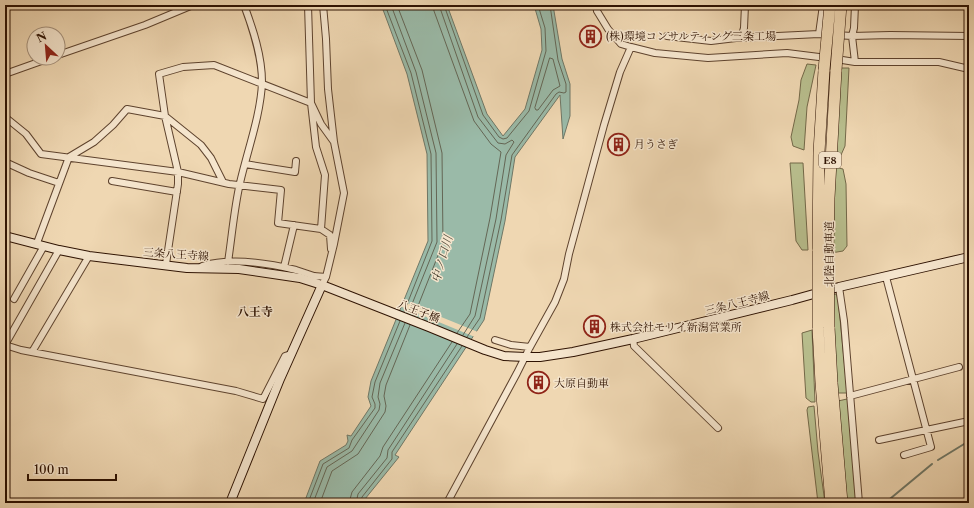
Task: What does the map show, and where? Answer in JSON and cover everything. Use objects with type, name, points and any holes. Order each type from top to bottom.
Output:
[{"type":"highway","name":"北陸自動車道","points":[[830,5],[830,70]]},
{"type":"highway","name":"北陸自動車道","points":[[831,503],[821,383],[824,327],[820,144],[830,70],[842,5]]},
{"type":"highway","name":"北陸自動車道","points":[[824,327],[832,383],[842,503]]},
{"type":"main road","name":"三条八王寺線","points":[[5,236],[89,256],[166,264],[187,268],[239,269],[300,278],[345,294]]},
{"type":"main road","name":"三条八王寺線","points":[[484,350],[504,356],[526,357],[540,357],[573,352],[633,339],[839,287],[969,257]]},
{"type":"main road","points":[[230,503],[280,379],[322,285]]},
{"type":"main road","name":"八王子橋","points":[[345,294],[484,350]]},
{"type":"street","points":[[66,52],[145,25],[193,5]]},
{"type":"street","points":[[228,262],[240,186],[259,106],[262,83],[257,47],[244,5]]},
{"type":"street","points":[[308,5],[311,103],[316,147],[325,175],[321,229]]},
{"type":"street","points":[[322,285],[326,276],[340,221],[344,193],[334,142],[328,89],[323,5]]},
{"type":"street","points":[[596,5],[596,11],[608,29],[622,44],[655,53],[708,58],[787,54],[855,62],[939,62],[969,69]]},
{"type":"street","points":[[741,38],[744,28],[745,5]]},
{"type":"street","points":[[819,34],[823,5]]},
{"type":"street","points":[[855,5],[854,28],[852,36],[855,62]]},
{"type":"street","points":[[667,36],[710,40],[819,34],[852,36],[890,34],[917,36],[969,36]]},
{"type":"street","points":[[447,503],[555,302],[564,279],[569,254],[604,125],[620,72],[631,47]]},
{"type":"street","points":[[166,264],[177,192],[178,172],[165,116],[159,74],[183,67],[214,65],[262,83],[311,103],[321,124],[334,142]]},
{"type":"street","points":[[5,74],[28,66]]},
{"type":"street","points":[[14,299],[41,245],[68,157],[94,142],[114,125],[127,109],[165,116],[201,145],[211,158],[223,182]]},
{"type":"street","points":[[5,117],[26,134],[41,154],[178,172],[240,186],[281,190],[278,223],[321,229],[330,235],[330,247],[332,250]]},
{"type":"street","points":[[245,164],[295,172],[296,161]]},
{"type":"street","points":[[5,162],[29,173],[59,183]]},
{"type":"street","points":[[112,181],[177,192]]},
{"type":"street","points":[[284,267],[294,225]]},
{"type":"street","points":[[59,250],[5,345],[21,350],[236,391],[263,399],[286,356],[291,354]]},
{"type":"street","points":[[32,352],[89,256]]},
{"type":"street","points":[[197,268],[212,263],[252,263],[284,267],[315,276],[326,276]]},
{"type":"street","points":[[886,277],[931,448],[904,455]]},
{"type":"street","points":[[839,287],[859,503]]},
{"type":"street","points":[[633,339],[634,346],[718,428]]},
{"type":"street","points":[[495,340],[511,345],[530,347]]},
{"type":"street","points":[[850,396],[959,368]]},
{"type":"street","points":[[879,440],[969,421]]},
{"type":"green space","points":[[807,64],[816,65],[807,107],[804,150],[793,146],[791,137],[799,100],[801,80]]},
{"type":"green space","points":[[840,68],[849,68],[845,146],[841,155],[835,154]]},
{"type":"green space","points":[[790,163],[803,163],[808,250],[802,250],[796,241]]},
{"type":"green space","points":[[834,167],[843,169],[846,184],[847,246],[843,251],[831,253]]},
{"type":"green space","points":[[836,294],[838,298],[847,393],[837,393],[832,295]]},
{"type":"green space","points":[[812,330],[815,402],[811,402],[806,398],[802,333]]},
{"type":"green space","points":[[847,399],[849,402],[858,503],[847,503],[838,401]]},
{"type":"green space","points":[[814,406],[818,452],[825,503],[818,503],[807,410],[808,407]]},
{"type":"water","name":"中ノ口川","points":[[378,5],[447,5],[487,114],[503,136],[525,109],[542,50],[541,29],[534,5],[553,5],[562,59],[570,84],[570,116],[563,139],[560,95],[515,157],[505,221],[484,320],[395,455],[399,457],[365,499],[364,503],[304,503],[320,461],[346,445],[348,441],[347,435],[351,436],[371,406],[368,397],[371,381],[428,241],[427,154],[407,74],[382,7]]},
{"type":"pier","points":[[402,301],[478,332],[475,337],[400,306]]},
{"type":"waterway","points":[[938,460],[969,441]]},
{"type":"waterway","points":[[885,503],[932,464]]},
{"type":"place","name":"(株)環境コンサルティング三条工場","points":[[590,36]]},
{"type":"place","name":"月うさぎ","points":[[619,144]]},
{"type":"place","name":"株式会社モリイ新潟営業所","points":[[594,327]]},
{"type":"place","name":"大原自動車","points":[[539,383]]},
{"type":"district","name":"八王寺","points":[[255,312]]}]
